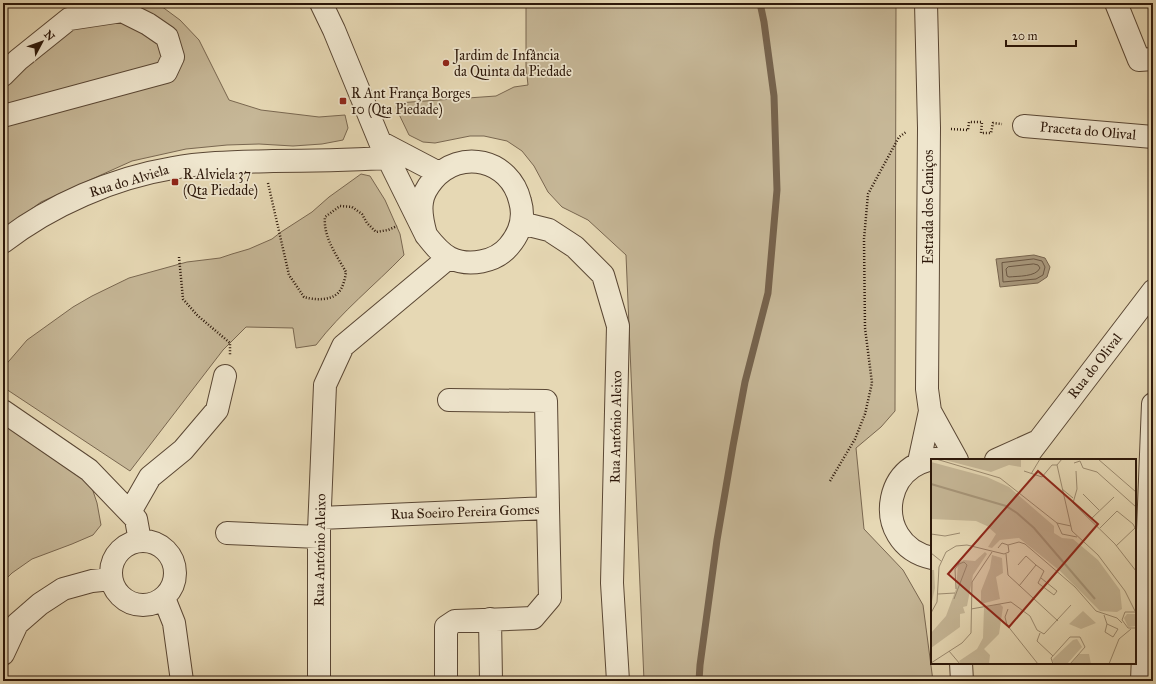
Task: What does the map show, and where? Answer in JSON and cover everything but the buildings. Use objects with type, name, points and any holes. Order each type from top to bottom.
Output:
[{"type":"street","points":[[321,3],[334,30],[384,150],[426,235],[436,248],[450,258],[464,262],[480,262],[494,258],[506,249],[516,237],[521,223],[522,208],[518,192],[510,179],[498,169],[483,162],[468,161],[453,165],[439,173],[428,186],[422,201],[422,219],[426,235]]},
{"type":"street","name":"Estrada dos Caniços","points":[[919,462],[930,411],[928,389],[929,121],[926,3]]},
{"type":"street","points":[[1116,3],[1139,60],[1153,59]]},
{"type":"street","points":[[3,75],[18,60],[69,19],[122,11],[148,24],[167,37],[173,57],[166,72],[3,116]]},
{"type":"street","name":"Praceta do Olival","points":[[1024,126],[1153,137]]},
{"type":"street","points":[[384,150],[439,173]]},
{"type":"street","name":"Rua do Alviela","points":[[3,242],[44,215],[79,197],[103,187],[146,174],[173,168],[232,162],[263,162],[384,150]]},
{"type":"street","name":"Rua António Aleixo","points":[[521,223],[549,230],[575,247],[603,275],[618,326],[612,582],[618,681]]},
{"type":"street","name":"Rua António Aleixo","points":[[319,681],[320,527],[325,385],[343,346],[450,258]]},
{"type":"street","name":"Rua do Olival","points":[[1025,459],[1036,442],[1153,291]]},
{"type":"street","points":[[130,512],[150,477],[183,450],[218,410],[225,376]]},
{"type":"street","points":[[450,400],[546,400],[548,508]]},
{"type":"street","points":[[1142,681],[1149,609],[1153,404]]},
{"type":"street","points":[[3,411],[89,470],[136,519],[140,541]]},
{"type":"street","name":"Estrada dos Caniços","points":[[930,411],[956,459]]},
{"type":"street","points":[[998,459],[1036,442]]},
{"type":"street","name":"Estrada dos Caniços","points":[[930,562],[910,548],[898,536],[892,520],[890,503],[895,486],[905,472],[919,462],[931,458],[950,459]]},
{"type":"street","name":"Rua Soeiro Pereira Gomes","points":[[227,533],[320,527],[548,508],[550,598],[532,618],[455,621],[446,627],[446,681]]},
{"type":"street","points":[[140,541],[150,542],[160,546],[167,552],[175,570],[171,590],[164,598],[147,606],[128,602],[120,596],[110,579],[110,568],[120,549],[130,543],[140,541]]},
{"type":"street","points":[[3,654],[17,624],[40,604],[63,588],[92,581],[110,579]]},
{"type":"street","points":[[164,598],[174,623],[182,681]]},
{"type":"street","points":[[490,619],[491,681]]},
{"type":"street","points":[[961,664],[962,681]]},
{"type":"path","points":[[830,481],[855,440],[865,414],[872,383],[865,328],[864,239],[868,194],[899,137],[929,121],[968,130],[969,122],[982,122],[981,133],[991,133],[993,123],[1024,126]]},
{"type":"path","points":[[263,162],[289,275],[304,297],[312,300],[328,298],[338,294],[344,283],[346,272],[324,226],[325,217],[340,206],[352,207],[362,214],[367,223],[376,232],[388,230],[417,215]]},
{"type":"path","points":[[179,257],[183,299],[197,316],[230,343],[230,357],[225,376]]},
{"type":"shaded area","points":[[124,3],[157,3],[180,20],[199,40],[229,100],[261,110],[319,117],[345,115],[348,128],[343,140],[322,144],[293,146],[259,144],[186,149],[132,161],[41,202],[3,230],[3,75],[41,42]]},
{"type":"shaded area","points":[[526,3],[896,3],[895,411],[881,427],[856,448],[864,529],[903,570],[923,605],[933,681],[644,681],[626,255],[588,220],[562,207],[548,192],[534,166],[522,151],[507,141],[484,136],[470,136],[435,143],[423,142],[409,135],[396,108],[397,103],[496,96],[514,87],[528,85],[526,67]]},
{"type":"shaded area","points":[[361,174],[370,176],[385,200],[400,234],[404,255],[336,321],[316,345],[296,348],[293,328],[246,327],[223,350],[130,471],[3,387],[3,368],[27,340],[73,307],[129,278],[187,262],[220,258],[249,249],[272,239],[312,212],[329,197]]},
{"type":"shaded area","points":[[3,418],[75,466],[92,488],[97,503],[101,525],[93,535],[32,559],[12,573],[3,582]]},
{"type":"water","points":[[1034,255],[1045,258],[1050,267],[1047,277],[1038,283],[1000,287],[996,259]]},
{"type":"waterway","points":[[699,681],[717,540],[733,446],[745,382],[768,293],[777,190],[774,96],[760,3]]},
{"type":"place","name":"Jardim de Infância da Quinta da Piedade","points":[[446,63]]},
{"type":"place","name":"R Ant França Borges 10 (Qta Piedade)","points":[[343,101]]},
{"type":"place","name":"R Alviela 37 (Qta Piedade)","points":[[175,182]]}]
